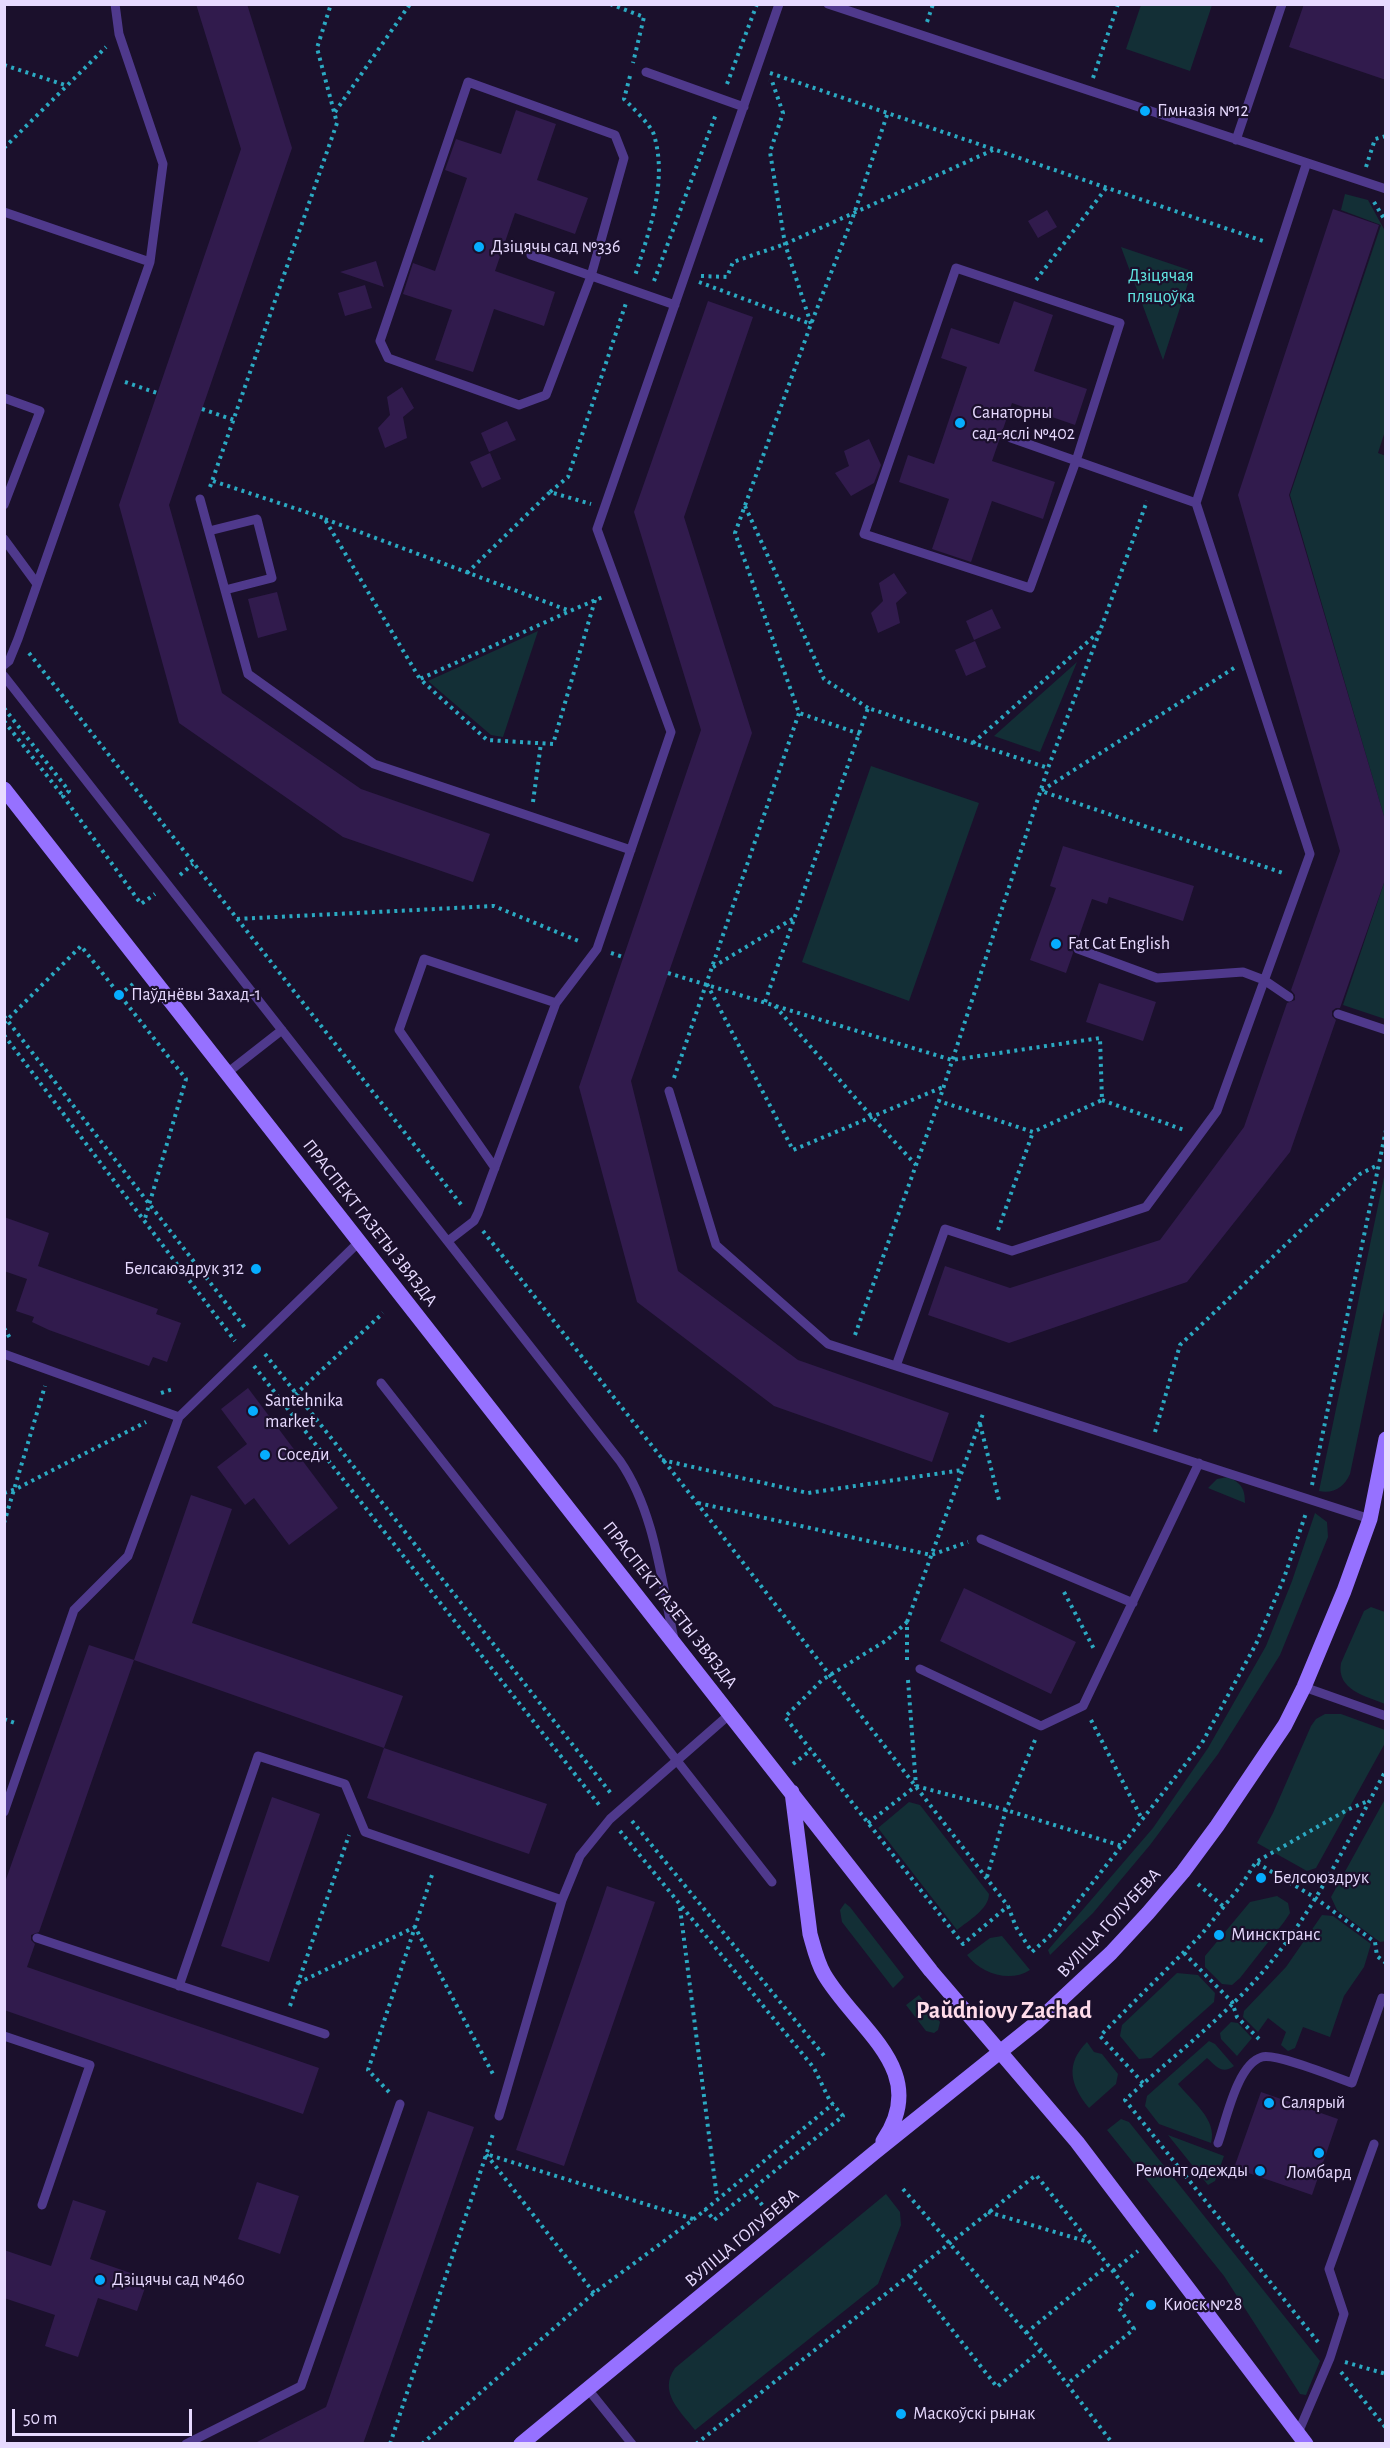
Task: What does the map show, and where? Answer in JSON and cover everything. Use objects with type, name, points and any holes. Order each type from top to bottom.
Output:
[{"type":"main road","name":"ПРАСПЕКТ ГАЗЕТЫ ЗВЯЗДА","points":[[5,792],[360,1241],[931,1971],[1002,2051],[1077,2142],[1302,2438]]},
{"type":"main road","name":"ВУЛІЦА ГОЛУБЕВА","points":[[521,2444],[1067,1996],[1111,1953],[1184,1872],[1285,1725],[1304,1687],[1344,1591],[1370,1519],[1386,1439]]},
{"type":"main road","points":[[792,1792],[810,1934],[815,1955],[824,1974],[882,2048],[899,2086],[899,2109],[891,2131],[873,2153]]},
{"type":"lane","points":[[4,665],[9,661],[18,639],[150,262],[163,164],[119,34],[115,4]]},
{"type":"lane","points":[[448,1241],[474,1221],[556,1003],[597,949],[671,732],[597,529],[779,4]]},
{"type":"lane","points":[[828,4],[1276,152],[1306,165],[1386,189]]},
{"type":"lane","points":[[1236,140],[1282,4]]},
{"type":"lane","points":[[646,72],[744,107]]},
{"type":"lane","points":[[468,82],[615,135],[624,158],[591,276],[546,395],[519,405],[388,358],[380,341],[468,82]]},
{"type":"lane","points":[[896,1366],[945,1229],[1012,1251],[1146,1207],[1217,1111],[1310,854],[1196,502],[1306,165]]},
{"type":"lane","points":[[4,212],[150,262]]},
{"type":"lane","points":[[531,255],[675,305]]},
{"type":"lane","points":[[956,268],[1120,323],[1076,461],[1030,588],[864,534],[956,268]]},
{"type":"lane","points":[[4,398],[40,411],[4,506]]},
{"type":"lane","points":[[1011,438],[1196,502]]},
{"type":"lane","points":[[202,504],[248,674],[374,764],[631,850]]},
{"type":"lane","points":[[209,531],[257,519],[272,578],[225,590]]},
{"type":"lane","points":[[4,539],[37,585]]},
{"type":"lane","points":[[4,676],[627,1471],[648,1521],[675,1643]]},
{"type":"lane","points":[[1078,949],[1157,978],[1243,972],[1264,980],[1289,997]]},
{"type":"lane","points":[[495,1168],[399,1030],[424,959],[556,1003]]},
{"type":"lane","points":[[1338,1014],[1386,1030]]},
{"type":"lane","points":[[227,1072],[282,1030]]},
{"type":"lane","points":[[669,1091],[716,1245],[828,1344],[1370,1519]]},
{"type":"lane","points":[[4,1812],[74,1610],[128,1556],[179,1417],[360,1241]]},
{"type":"lane","points":[[4,1354],[179,1417]]},
{"type":"lane","points":[[381,1383],[772,1882]]},
{"type":"lane","points":[[920,1669],[1041,1726],[1083,1706],[1199,1463]]},
{"type":"lane","points":[[979,1543],[1134,1603]]},
{"type":"lane","points":[[1304,1687],[1386,1716]]},
{"type":"lane","points":[[499,2116],[562,1900],[580,1856],[610,1819],[730,1714]]},
{"type":"lane","points":[[179,1986],[258,1756],[345,1784],[365,1833],[562,1900]]},
{"type":"lane","points":[[37,1938],[325,2034]]},
{"type":"lane","points":[[1218,2143],[1242,2076],[1256,2060],[1265,2057],[1277,2058],[1352,2083],[1382,1998],[1386,2000]]},
{"type":"lane","points":[[4,2036],[90,2065],[42,2205]]},
{"type":"lane","points":[[186,2444],[301,2386],[400,2104]]},
{"type":"lane","points":[[1302,2438],[1344,2314],[1329,2269],[1374,2144]]},
{"type":"lane","points":[[587,2388],[632,2444]]},
{"type":"path","points":[[202,504],[213,481],[337,123],[317,48],[332,4]]},
{"type":"path","points":[[334,113],[410,4]]},
{"type":"path","points":[[610,4],[644,17],[633,64]]},
{"type":"path","points":[[649,296],[757,4]]},
{"type":"path","points":[[1089,91],[1118,4]]},
{"type":"path","points":[[4,148],[119,34]]},
{"type":"path","points":[[4,65],[68,87]]},
{"type":"path","points":[[756,72],[888,112],[1278,246]]},
{"type":"path","points":[[756,72],[772,81],[783,113],[770,152],[785,244],[811,324]]},
{"type":"path","points":[[467,573],[568,477],[631,290],[656,205],[659,176],[654,133],[624,99],[630,75]]},
{"type":"path","points":[[669,1091],[799,713],[735,533],[811,324],[854,214],[888,112]]},
{"type":"path","points":[[1361,182],[1375,139],[1386,136]]},
{"type":"path","points":[[685,276],[727,276],[733,262],[785,244],[994,149]]},
{"type":"path","points":[[1026,292],[1107,188]]},
{"type":"path","points":[[1372,199],[1386,222]]},
{"type":"path","points":[[685,276],[811,324]]},
{"type":"path","points":[[110,376],[158,393]]},
{"type":"path","points":[[202,410],[234,420]]},
{"type":"path","points":[[213,481],[324,518],[570,611]]},
{"type":"path","points":[[849,1351],[939,1101],[1048,768],[1152,488]]},
{"type":"path","points":[[550,492],[604,508]]},
{"type":"path","points":[[745,505],[824,679],[868,708],[1048,768]]},
{"type":"path","points":[[324,518],[420,679],[487,740],[553,744],[595,600]]},
{"type":"path","points":[[420,679],[619,589]]},
{"type":"path","points":[[973,744],[1100,631]]},
{"type":"path","points":[[18,639],[697,1503],[1008,1905],[1016,1927],[1032,1952],[1054,1932],[1202,1743],[1256,1644],[1302,1528],[1386,1130]]},
{"type":"path","points":[[1041,791],[1248,660]]},
{"type":"path","points":[[4,708],[69,791],[63,796]]},
{"type":"path","points":[[765,1002],[868,708]]},
{"type":"path","points":[[799,713],[860,734]]},
{"type":"path","points":[[4,721],[63,796],[141,904]]},
{"type":"path","points":[[531,817],[541,743]]},
{"type":"path","points":[[1041,791],[1300,879]]},
{"type":"path","points":[[236,919],[494,906],[597,949],[623,957]]},
{"type":"path","points":[[712,967],[794,918]]},
{"type":"path","points":[[144,1222],[150,1203],[186,1079],[81,946],[6,1020],[150,1203],[256,1342],[622,1809],[826,2058]]},
{"type":"path","points":[[668,973],[952,1060],[1100,1038],[1102,1100]]},
{"type":"path","points":[[706,983],[793,1150],[943,1087]]},
{"type":"path","points":[[774,1005],[916,1165]]},
{"type":"path","points":[[4,1035],[284,1405],[680,1907],[814,2068],[833,2104],[843,2116],[714,2220],[705,2209]]},
{"type":"path","points":[[939,1101],[1033,1132],[1102,1100],[1199,1136]]},
{"type":"path","points":[[993,1245],[1033,1132]]},
{"type":"path","points":[[1150,1448],[1180,1345],[1360,1174],[1378,1165]]},
{"type":"path","points":[[284,1405],[383,1313]]},
{"type":"path","points":[[4,1523],[50,1370]]},
{"type":"path","points":[[907,1663],[907,1622],[989,1396]]},
{"type":"path","points":[[4,1493],[166,1412]]},
{"type":"path","points":[[980,1422],[1000,1504]]},
{"type":"path","points":[[661,1460],[808,1493],[962,1470]]},
{"type":"path","points":[[697,1503],[931,1555],[966,1542],[979,1543]]},
{"type":"path","points":[[1061,1584],[1103,1668]]},
{"type":"path","points":[[907,1622],[887,1641],[830,1675],[785,1717],[963,1944],[1008,1905]]},
{"type":"path","points":[[908,1674],[915,1786]]},
{"type":"path","points":[[1083,1706],[1142,1819]]},
{"type":"path","points":[[986,1877],[1006,1810],[1041,1726]]},
{"type":"path","points":[[1386,1770],[1314,1897],[1275,1957],[1232,2002],[1125,2100],[1386,2428]]},
{"type":"path","points":[[915,1786],[1006,1810],[1122,1846]]},
{"type":"path","points":[[868,1823],[915,1786]]},
{"type":"path","points":[[1143,2083],[1100,2036],[1184,1953],[1224,1907],[1256,1862],[1347,1810],[1369,1801]]},
{"type":"path","points":[[285,2020],[357,1811]]},
{"type":"path","points":[[400,2104],[368,2070],[438,1858]]},
{"type":"path","points":[[1256,1862],[1314,1897],[1375,1942],[1377,1956],[1386,1963]]},
{"type":"path","points":[[1184,1872],[1224,1907]]},
{"type":"path","points":[[680,1907],[717,2199]]},
{"type":"path","points":[[298,1983],[415,1927]]},
{"type":"path","points":[[415,1927],[506,2097]]},
{"type":"path","points":[[1184,1953],[1232,2002],[1238,2017],[1277,2058]]},
{"type":"path","points":[[422,2444],[594,2293],[694,2219],[833,2104]]},
{"type":"path","points":[[390,2444],[499,2116]]},
{"type":"path","points":[[486,2154],[694,2219]]},
{"type":"path","points":[[486,2154],[594,2293]]},
{"type":"path","points":[[696,2444],[1036,2175],[1132,2295],[1118,2307],[1134,2328],[1067,2384]]},
{"type":"path","points":[[903,2189],[1041,2350],[1113,2444]]},
{"type":"path","points":[[751,2191],[782,2230]]},
{"type":"path","points":[[988,2212],[1085,2241],[1087,2239]]},
{"type":"path","points":[[1113,2271],[1152,2241]]},
{"type":"path","points":[[1026,2333],[1108,2265]]},
{"type":"path","points":[[910,2276],[997,2388],[1041,2350]]},
{"type":"path","points":[[1330,2358],[1386,2374]]},
{"type":"green space","points":[[1141,5],[1212,5],[1190,71],[1126,49]]},
{"type":"green space","points":[[1345,194],[1368,200],[1385,231],[1386,428],[1378,453],[1386,456],[1385,820],[1290,495],[1381,225],[1341,210]]},
{"type":"green space","name":"Дзіцячая пляцоўка","points":[[1121,247],[1192,271],[1163,360]]},
{"type":"green space","points":[[538,631],[503,737],[491,735],[428,681]]},
{"type":"green space","points":[[1077,662],[1040,752],[994,736]]},
{"type":"green space","points":[[871,766],[979,803],[909,1001],[802,962]]},
{"type":"green space","points":[[1385,880],[1385,1019],[1343,1005]]},
{"type":"green space","points":[[1385,1172],[1385,1306],[1350,1474],[1345,1483],[1338,1488],[1319,1491]]},
{"type":"green space","points":[[1228,1477],[1241,1487],[1245,1503],[1208,1488],[1217,1479]]},
{"type":"green space","points":[[1315,1513],[1327,1522],[1328,1537],[1280,1655],[1218,1754],[1150,1845],[1093,1913],[1050,1955],[1048,1950],[1153,1828],[1208,1748],[1266,1646],[1292,1581]]},
{"type":"green space","points":[[1371,1607],[1385,1612],[1385,1704],[1354,1691],[1343,1680],[1341,1672],[1341,1663],[1364,1611]]},
{"type":"green space","points":[[1325,1714],[1341,1714],[1385,1730],[1385,1743],[1316,1868],[1307,1871],[1257,1843],[1273,1813],[1311,1726],[1316,1719]]},
{"type":"green space","points":[[1385,1799],[1386,1941],[1380,1942],[1337,1910],[1331,1897]]},
{"type":"green space","points":[[909,1802],[920,1805],[989,1894],[982,1910],[957,1930],[878,1828]]},
{"type":"green space","points":[[1277,1896],[1288,1903],[1290,1913],[1240,1978],[1232,1985],[1222,1984],[1205,1967],[1205,1956],[1250,1902]]},
{"type":"green space","points":[[845,1903],[904,1977],[893,1988],[842,1922],[840,1910]]},
{"type":"green space","points":[[1322,1915],[1333,1916],[1371,1944],[1364,1967],[1344,1996],[1330,2037],[1303,2027],[1295,2048],[1288,2051],[1281,2045],[1286,2032],[1268,2018],[1258,2032],[1243,2017],[1244,2011],[1286,1967]]},
{"type":"green space","points":[[1002,1936],[1030,1970],[1014,1976],[996,1974],[980,1967],[967,1955],[990,1938]]},
{"type":"green space","points":[[1177,1973],[1198,1975],[1215,1993],[1214,2002],[1151,2058],[1139,2059],[1120,2036],[1122,2025]]},
{"type":"green space","points":[[919,1995],[940,2022],[938,2030],[934,2033],[926,2031],[906,2005]]},
{"type":"green space","points":[[1231,2022],[1238,2023],[1252,2038],[1237,2056],[1221,2039],[1220,2033]]},
{"type":"green space","points":[[1209,2041],[1215,2044],[1234,2066],[1223,2070],[1207,2058],[1178,2084],[1207,2118],[1211,2126],[1211,2143],[1159,2124],[1145,2106],[1147,2096]]},
{"type":"green space","points":[[1087,2042],[1094,2052],[1102,2054],[1118,2074],[1116,2084],[1089,2108],[1074,2083],[1073,2075],[1075,2058]]},
{"type":"green space","points":[[1121,2119],[1129,2122],[1320,2361],[1306,2395],[1300,2394],[1224,2276],[1107,2130]]},
{"type":"green space","points":[[1168,2135],[1224,2156],[1215,2181],[1208,2185]]},
{"type":"green space","points":[[886,2194],[900,2212],[901,2225],[878,2284],[695,2430],[673,2401],[670,2393],[670,2377],[675,2368]]},
{"type":"building","points":[[196,4],[247,4],[292,148],[169,505],[222,693],[361,789],[490,834],[473,882],[343,837],[179,723],[119,505],[241,149]]},
{"type":"building","points":[[1304,4],[1386,4],[1386,80],[1289,47]]},
{"type":"building","points":[[516,110],[556,124],[537,180],[588,198],[575,234],[515,213],[495,271],[555,292],[544,326],[494,309],[473,372],[435,360],[452,310],[403,294],[413,263],[435,271],[467,178],[445,170],[456,139],[501,154]]},
{"type":"building","points":[[1333,209],[1379,225],[1289,495],[1386,823],[1386,877],[1340,1008],[1332,1011],[1332,1016],[1336,1020],[1290,1152],[1187,1282],[1009,1343],[928,1315],[945,1266],[1010,1288],[1160,1240],[1244,1127],[1287,1003],[1295,1000],[1295,995],[1291,990],[1340,851],[1238,495]]},
{"type":"building","points":[[1047,210],[1057,227],[1038,238],[1028,221]]},
{"type":"building","points":[[376,261],[384,287],[340,272]]},
{"type":"building","points":[[365,285],[372,308],[345,316],[338,293]]},
{"type":"building","points":[[708,301],[753,317],[684,517],[752,733],[631,1081],[678,1271],[798,1360],[949,1413],[932,1462],[774,1406],[637,1302],[579,1087],[701,730],[634,512]]},
{"type":"building","points":[[1014,301],[1053,315],[1034,371],[1087,389],[1075,425],[1012,403],[992,461],[1055,482],[1043,519],[992,501],[971,562],[932,549],[949,499],[899,482],[908,455],[934,464],[967,367],[941,358],[951,328],[999,344]]},
{"type":"building","points":[[402,387],[414,408],[403,417],[407,438],[385,448],[378,428],[390,415],[387,397]]},
{"type":"building","points":[[507,421],[516,440],[489,452],[481,433]]},
{"type":"building","points":[[869,439],[881,465],[874,483],[851,496],[835,473],[849,466],[844,451]]},
{"type":"building","points":[[490,453],[501,479],[482,488],[470,462]]},
{"type":"building","points":[[894,573],[907,593],[896,603],[900,623],[878,633],[871,613],[883,601],[879,583]]},
{"type":"building","points":[[277,592],[287,630],[258,638],[248,599]]},
{"type":"building","points":[[992,609],[1001,628],[974,640],[966,621]]},
{"type":"building","points":[[975,641],[986,667],[966,676],[955,650]]},
{"type":"building","points":[[1063,846],[1194,886],[1183,921],[1109,897],[1107,904],[1092,899],[1077,942],[1072,947],[1073,953],[1066,973],[1030,960],[1056,888],[1050,886]]},
{"type":"building","points":[[1099,983],[1156,1002],[1143,1041],[1086,1022]]},
{"type":"building","points":[[4,1217],[49,1233],[38,1266],[158,1309],[156,1314],[181,1323],[167,1362],[153,1357],[149,1366],[49,1330],[32,1322],[34,1317],[16,1311],[27,1279],[4,1271]]},
{"type":"building","name":"Соседи","points":[[248,1388],[338,1508],[289,1545],[254,1498],[245,1505],[217,1467],[247,1444],[221,1409]]},
{"type":"building","points":[[191,1495],[232,1509],[192,1623],[403,1696],[384,1748],[134,1660]]},
{"type":"building","points":[[964,1588],[1076,1642],[1051,1694],[940,1641]]},
{"type":"building","points":[[89,1645],[134,1660],[39,1932],[31,1935],[31,1940],[35,1944],[27,1967],[319,2068],[303,2114],[4,2010],[4,1885]]},
{"type":"building","points":[[384,1748],[547,1804],[529,1854],[367,1798]]},
{"type":"building","points":[[272,1797],[320,1814],[269,1962],[221,1946]]},
{"type":"building","points":[[607,1886],[655,1902],[564,2166],[516,2150]]},
{"type":"building","points":[[1261,2092],[1338,2119],[1312,2195],[1234,2168]]},
{"type":"building","points":[[428,2111],[474,2127],[363,2444],[253,2444],[326,2407]]},
{"type":"building","points":[[257,2182],[299,2196],[280,2254],[238,2239]]},
{"type":"building","points":[[73,2200],[106,2211],[90,2259],[148,2279],[137,2311],[98,2298],[78,2357],[45,2346],[55,2315],[4,2298],[4,2250],[51,2266]]},
{"type":"place","name":"Гімназія №12","points":[[1145,111]]},
{"type":"place","name":"Дзіцячы сад №336","points":[[479,247]]},
{"type":"place","name":"Санаторны сад-яслі №402","points":[[960,423]]},
{"type":"place","name":"Fat Cat English","points":[[1056,944]]},
{"type":"place","name":"Паўднёвы Захад-1","points":[[119,995]]},
{"type":"place","name":"Белсаюздрук 312","points":[[256,1269]]},
{"type":"place","name":"Santehnika market","points":[[253,1411]]},
{"type":"place","name":"Соседи","points":[[265,1455]]},
{"type":"place","name":"Белсоюздрук","points":[[1261,1878]]},
{"type":"place","name":"Минсктранс","points":[[1219,1935]]},
{"type":"place","name":"Салярый","points":[[1269,2103]]},
{"type":"place","name":"Ломбард","points":[[1319,2153]]},
{"type":"place","name":"Ремонт одежды","points":[[1260,2171]]},
{"type":"place","name":"Дзіцячы сад №460","points":[[100,2280]]},
{"type":"place","name":"Киоск №28","points":[[1151,2305]]},
{"type":"place","name":"Маскоўскі рынак","points":[[901,2414]]},
{"type":"district","name":"Paŭdniovy Zachad","points":[[1004,2011]]}]
